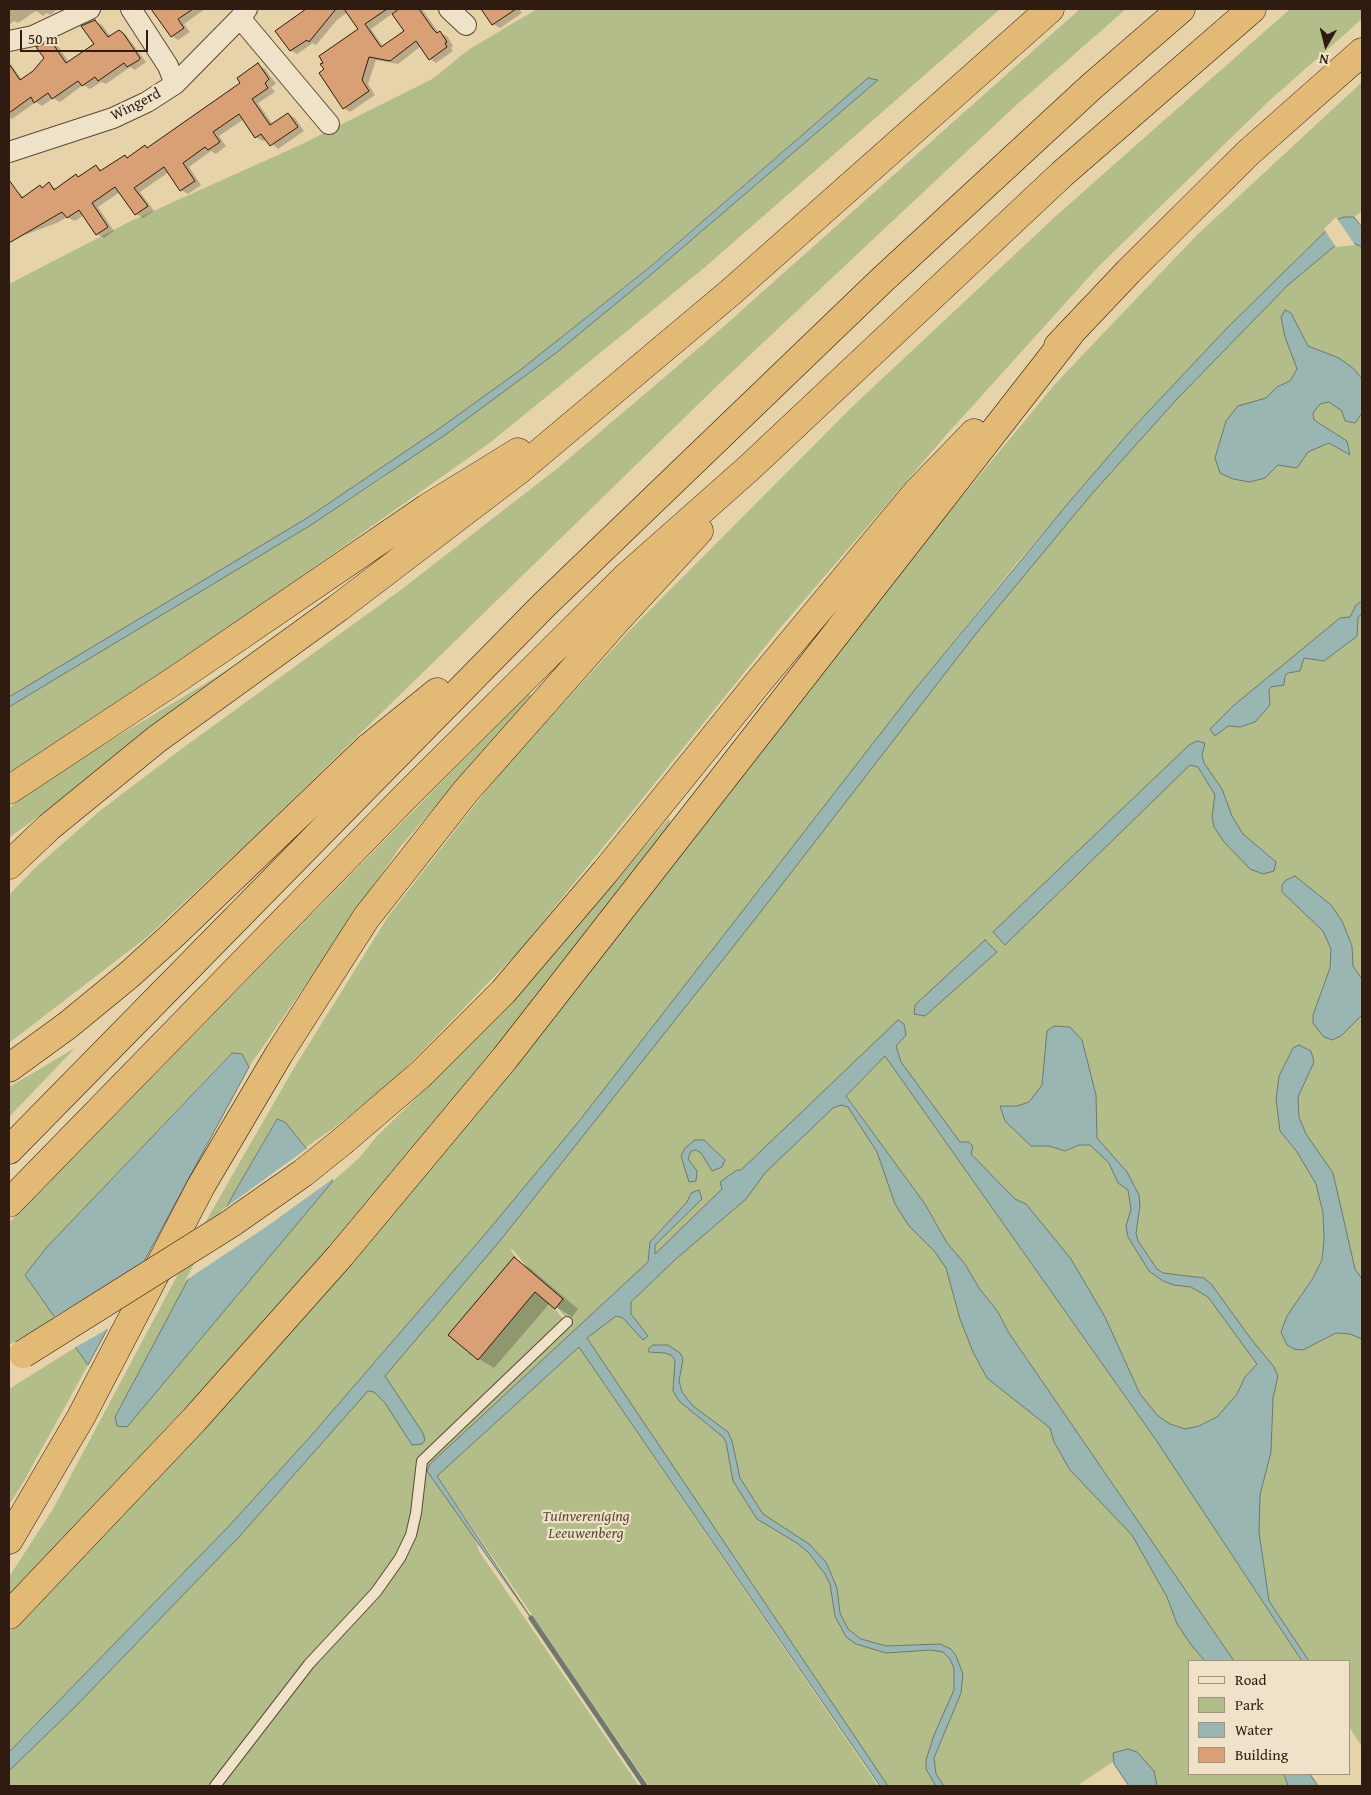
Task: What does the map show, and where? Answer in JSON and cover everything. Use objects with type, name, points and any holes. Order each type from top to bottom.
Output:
[{"type":"highway","points":[[9,865],[56,821],[157,739],[431,538],[609,395],[732,291],[1050,9]]},
{"type":"highway","points":[[9,1150],[544,606],[880,281],[1092,87],[1181,9]]},
{"type":"highway","points":[[9,1203],[405,797],[626,576],[749,468],[1062,174],[1252,9]]},
{"type":"highway","points":[[16,1358],[230,1224],[303,1173],[421,1074],[502,992],[605,872],[757,684],[918,492],[1248,153],[1362,52]]},
{"type":"highway","points":[[9,1615],[194,1420],[340,1256],[505,1058],[1070,334]]},
{"type":"highway","points":[[9,790],[180,677],[426,508],[609,395]]},
{"type":"highway","points":[[9,1540],[82,1417],[201,1186],[279,1054],[366,918],[466,790],[618,619],[687,546],[749,468]]},
{"type":"highway","points":[[9,1068],[68,1025],[130,974],[181,928],[368,748],[544,606]]},
{"type":"street","points":[[9,41],[33,36],[90,9]]},
{"type":"street","points":[[131,9],[168,66],[174,84]]},
{"type":"street","points":[[449,9],[466,25]]},
{"type":"street","name":"Wingerd","points":[[9,152],[113,118],[147,102],[174,84],[243,13],[329,124]]},
{"type":"lane","points":[[215,1786],[309,1664],[376,1592],[400,1558],[412,1528],[422,1461],[567,1322]]},
{"type":"green space","points":[[537,9],[1000,9],[704,268],[491,442],[194,652],[9,773],[9,707],[311,525],[381,479],[647,278],[877,80],[868,78],[650,266],[519,371],[440,428],[307,518],[9,697],[9,284],[129,222],[300,145],[434,78],[468,50]]},
{"type":"green space","points":[[1080,9],[1126,9],[1013,108],[718,385],[254,837],[147,937],[9,1043],[9,895],[36,867],[101,810],[184,747],[402,589],[559,467],[714,335]]},
{"type":"green space","points":[[1290,9],[1362,9],[1362,19],[1270,100],[1098,267],[948,433],[781,627],[521,949],[396,1078],[334,1128],[306,1147],[285,1122],[276,1119],[233,1195],[115,1417],[127,1426],[333,1181],[359,1158],[377,1136],[501,1015],[669,818],[670,824],[533,1001],[385,1185],[199,1393],[9,1595],[9,1577],[53,1509],[210,1214],[294,1068],[389,915],[500,773],[631,629],[853,406],[1057,215]]},
{"type":"green space","points":[[1362,82],[1362,211],[1354,217],[1338,219],[1227,328],[1132,429],[1017,563],[916,688],[580,1120],[487,1232],[310,1437],[228,1527],[9,1752],[9,1633],[58,1584],[223,1407],[897,575],[1056,383],[1196,236]]},
{"type":"green space","points":[[1351,242],[1362,247],[1362,1747],[1351,1730],[1351,1660],[1305,1660],[1149,1422],[883,1047],[840,1090],[1226,1660],[1188,1660],[1188,1775],[1305,1775],[1312,1786],[1136,1786],[1117,1759],[1077,1786],[885,1786],[578,1335],[432,1470],[474,1535],[479,1551],[639,1786],[9,1786],[9,1761],[235,1529],[496,1231],[772,883],[1152,414],[1312,253],[1317,260],[1337,244]],"holes":[[[509,1248],[514,1251],[571,1325],[569,1327]]]},
{"type":"green space","points":[[259,651],[9,838],[9,808],[47,779]]},
{"type":"green space","points":[[528,694],[531,696],[401,846],[249,1067],[242,1055],[231,1053],[46,1248],[25,1275],[56,1319],[9,1345],[9,1223]]},
{"type":"green space","points":[[75,1048],[12,1114],[9,1118],[9,1087]]},
{"type":"green space","points":[[885,1056],[1156,1440],[1301,1660],[1233,1660],[1009,1333],[998,1312],[979,1288],[965,1264],[947,1243],[925,1204],[846,1096]]},
{"type":"green space","points":[[76,1347],[88,1365],[9,1505],[9,1389]]},
{"type":"green space","name":"Tuinvereniging Leeuwenberg","points":[[579,1347],[878,1786],[649,1786],[437,1476]]},
{"type":"water","points":[[868,78],[878,80],[647,278],[556,353],[445,435],[311,525],[9,707],[9,697],[307,518],[440,428],[519,371],[651,266]]},
{"type":"water","points":[[1354,217],[1362,227],[1362,247],[1351,242],[1337,244],[1288,285],[1177,399],[1090,496],[975,635],[759,914],[499,1242],[385,1376],[423,1433],[425,1440],[422,1444],[412,1445],[385,1403],[374,1392],[368,1391],[238,1538],[76,1706],[9,1771],[9,1752],[228,1527],[310,1437],[487,1232],[580,1120],[916,688],[1132,429],[1227,328],[1338,219]]},
{"type":"water","points":[[1285,310],[1291,313],[1308,346],[1339,358],[1354,369],[1362,379],[1362,413],[1355,423],[1345,421],[1342,411],[1329,402],[1320,404],[1313,413],[1314,420],[1347,441],[1350,455],[1329,443],[1308,452],[1297,468],[1278,465],[1265,478],[1250,482],[1233,479],[1220,473],[1215,458],[1226,421],[1238,406],[1266,398],[1277,387],[1290,381],[1297,369],[1285,337],[1281,317]]},
{"type":"water","points":[[1362,601],[1362,614],[1358,617],[1357,636],[1324,661],[1304,658],[1300,671],[1288,673],[1285,676],[1284,685],[1271,687],[1269,690],[1270,705],[1255,722],[1240,727],[1228,726],[1215,736],[1210,729],[1233,706],[1340,618],[1350,617],[1356,605]]},
{"type":"water","points":[[1197,741],[1205,743],[1202,755],[1204,763],[1222,789],[1232,816],[1243,834],[1276,862],[1274,871],[1263,874],[1250,869],[1224,842],[1214,827],[1212,816],[1215,795],[1198,767],[1190,765],[1005,945],[993,932],[1189,745]]},
{"type":"water","points":[[1295,876],[1331,905],[1342,921],[1352,946],[1353,966],[1362,979],[1362,1015],[1341,1036],[1332,1040],[1324,1037],[1313,1023],[1313,1015],[1330,968],[1331,949],[1323,931],[1282,892],[1282,885],[1286,880]]},
{"type":"water","points":[[985,940],[997,952],[925,1016],[914,1014],[915,1005]]},
{"type":"water","points":[[898,1020],[904,1024],[906,1035],[896,1046],[901,1062],[960,1142],[969,1142],[973,1147],[971,1154],[1015,1199],[1026,1204],[1071,1259],[1105,1317],[1140,1394],[1158,1416],[1170,1424],[1185,1429],[1199,1426],[1217,1417],[1237,1394],[1245,1377],[1257,1364],[1208,1297],[1191,1287],[1174,1285],[1163,1281],[1149,1271],[1128,1237],[1126,1226],[1131,1209],[1128,1190],[1118,1183],[1109,1163],[1090,1145],[1079,1145],[1065,1151],[1049,1146],[1031,1146],[1005,1121],[1000,1106],[1017,1106],[1029,1102],[1042,1085],[1047,1031],[1054,1026],[1070,1027],[1082,1040],[1096,1095],[1097,1138],[1127,1172],[1139,1195],[1140,1206],[1136,1233],[1138,1241],[1157,1269],[1163,1273],[1204,1278],[1212,1285],[1274,1367],[1278,1376],[1273,1398],[1271,1452],[1260,1495],[1259,1532],[1269,1601],[1308,1660],[1301,1660],[1156,1440],[885,1056],[846,1096],[925,1204],[947,1243],[965,1264],[979,1288],[998,1312],[1009,1333],[1233,1660],[1204,1660],[1177,1624],[1167,1597],[1132,1535],[1070,1470],[1054,1442],[1050,1428],[987,1378],[973,1352],[960,1319],[946,1268],[935,1252],[909,1226],[895,1204],[877,1152],[848,1107],[841,1105],[833,1108],[765,1173],[746,1199],[677,1258],[631,1302],[631,1314],[648,1336],[643,1340],[623,1318],[616,1316],[587,1338],[888,1786],[880,1786],[579,1347],[437,1476],[531,1618],[427,1471],[430,1464],[648,1262],[650,1242],[687,1202],[691,1193],[699,1190],[702,1199],[655,1245],[655,1254],[722,1189],[720,1182],[737,1170],[741,1170]]},
{"type":"water","points":[[1299,1045],[1311,1051],[1314,1062],[1298,1097],[1299,1117],[1306,1134],[1333,1173],[1355,1269],[1362,1279],[1362,1339],[1350,1334],[1336,1333],[1303,1350],[1294,1349],[1287,1345],[1281,1332],[1287,1316],[1313,1278],[1322,1260],[1324,1240],[1323,1213],[1316,1184],[1297,1152],[1280,1131],[1276,1099],[1279,1076],[1293,1048]]},
{"type":"water","points":[[232,1053],[242,1054],[249,1067],[88,1365],[25,1275],[46,1248]]},
{"type":"water","points":[[277,1119],[285,1122],[333,1181],[127,1427],[117,1426],[115,1417],[233,1195]]},
{"type":"water","points":[[695,1140],[704,1140],[725,1160],[722,1167],[712,1171],[701,1153],[696,1150],[691,1151],[688,1159],[697,1171],[696,1181],[689,1182],[681,1156],[685,1148]]},
{"type":"water","points":[[653,1345],[668,1345],[680,1353],[683,1359],[679,1381],[682,1392],[693,1406],[728,1432],[732,1441],[740,1478],[763,1514],[809,1544],[826,1562],[837,1588],[840,1613],[848,1629],[861,1639],[886,1646],[940,1644],[951,1649],[956,1656],[963,1674],[961,1693],[934,1758],[936,1774],[944,1786],[936,1786],[926,1769],[926,1760],[934,1735],[954,1690],[954,1668],[950,1659],[943,1652],[931,1650],[886,1653],[856,1644],[846,1637],[835,1616],[830,1584],[825,1574],[808,1552],[797,1543],[757,1519],[733,1481],[726,1442],[723,1437],[679,1401],[673,1391],[675,1360],[671,1355],[665,1353],[649,1352],[648,1349]]},
{"type":"water","points":[[1128,1749],[1137,1752],[1154,1771],[1157,1786],[1129,1786],[1114,1764],[1113,1753]]},
{"type":"water","points":[[1284,1775],[1311,1775],[1318,1786],[1288,1786]]},
{"type":"pier","points":[[1336,217],[1355,245],[1336,247],[1324,229]]},
{"type":"pier","points":[[309,1147],[334,1178],[266,1227],[185,1281],[222,1210]]},
{"type":"pier","points":[[145,1262],[111,1327],[74,1348],[52,1318]]},
{"type":"building","points":[[151,9],[193,9],[178,19],[184,28],[171,37]]},
{"type":"building","points":[[306,9],[336,9],[309,42],[307,40],[290,51],[275,31]]},
{"type":"building","points":[[344,9],[387,9],[365,24],[381,47],[404,31],[392,14],[399,9],[419,9],[433,29],[437,33],[440,31],[447,42],[445,43],[447,47],[429,60],[416,41],[390,61],[369,57],[362,80],[369,91],[343,109],[319,73],[324,69],[320,64],[323,63],[319,56],[358,29]]},
{"type":"building","points":[[481,9],[516,9],[492,25]]},
{"type":"building","points":[[95,20],[108,37],[119,30],[123,33],[140,58],[139,60],[127,67],[124,63],[98,81],[95,77],[82,86],[78,81],[52,99],[48,93],[34,103],[31,97],[9,113],[9,64],[20,80],[33,71],[44,58],[36,47],[51,41],[66,63],[94,44],[81,26]]},
{"type":"building","points":[[258,63],[269,79],[265,83],[268,88],[252,99],[270,125],[288,113],[298,127],[270,146],[261,134],[255,138],[239,114],[213,132],[220,142],[208,150],[205,147],[183,163],[195,181],[180,191],[164,167],[134,188],[148,206],[135,215],[115,187],[92,203],[108,227],[96,235],[79,210],[67,218],[62,212],[9,243],[9,180],[22,198],[40,185],[42,188],[49,182],[54,190],[76,174],[78,177],[96,165],[100,171],[125,155],[127,158],[145,145],[147,148],[240,83],[237,78]]},
{"type":"building","points":[[514,1257],[563,1299],[555,1309],[535,1292],[478,1360],[448,1335]]},
{"type":"waterway","points":[[531,1618],[645,1786]]}]
